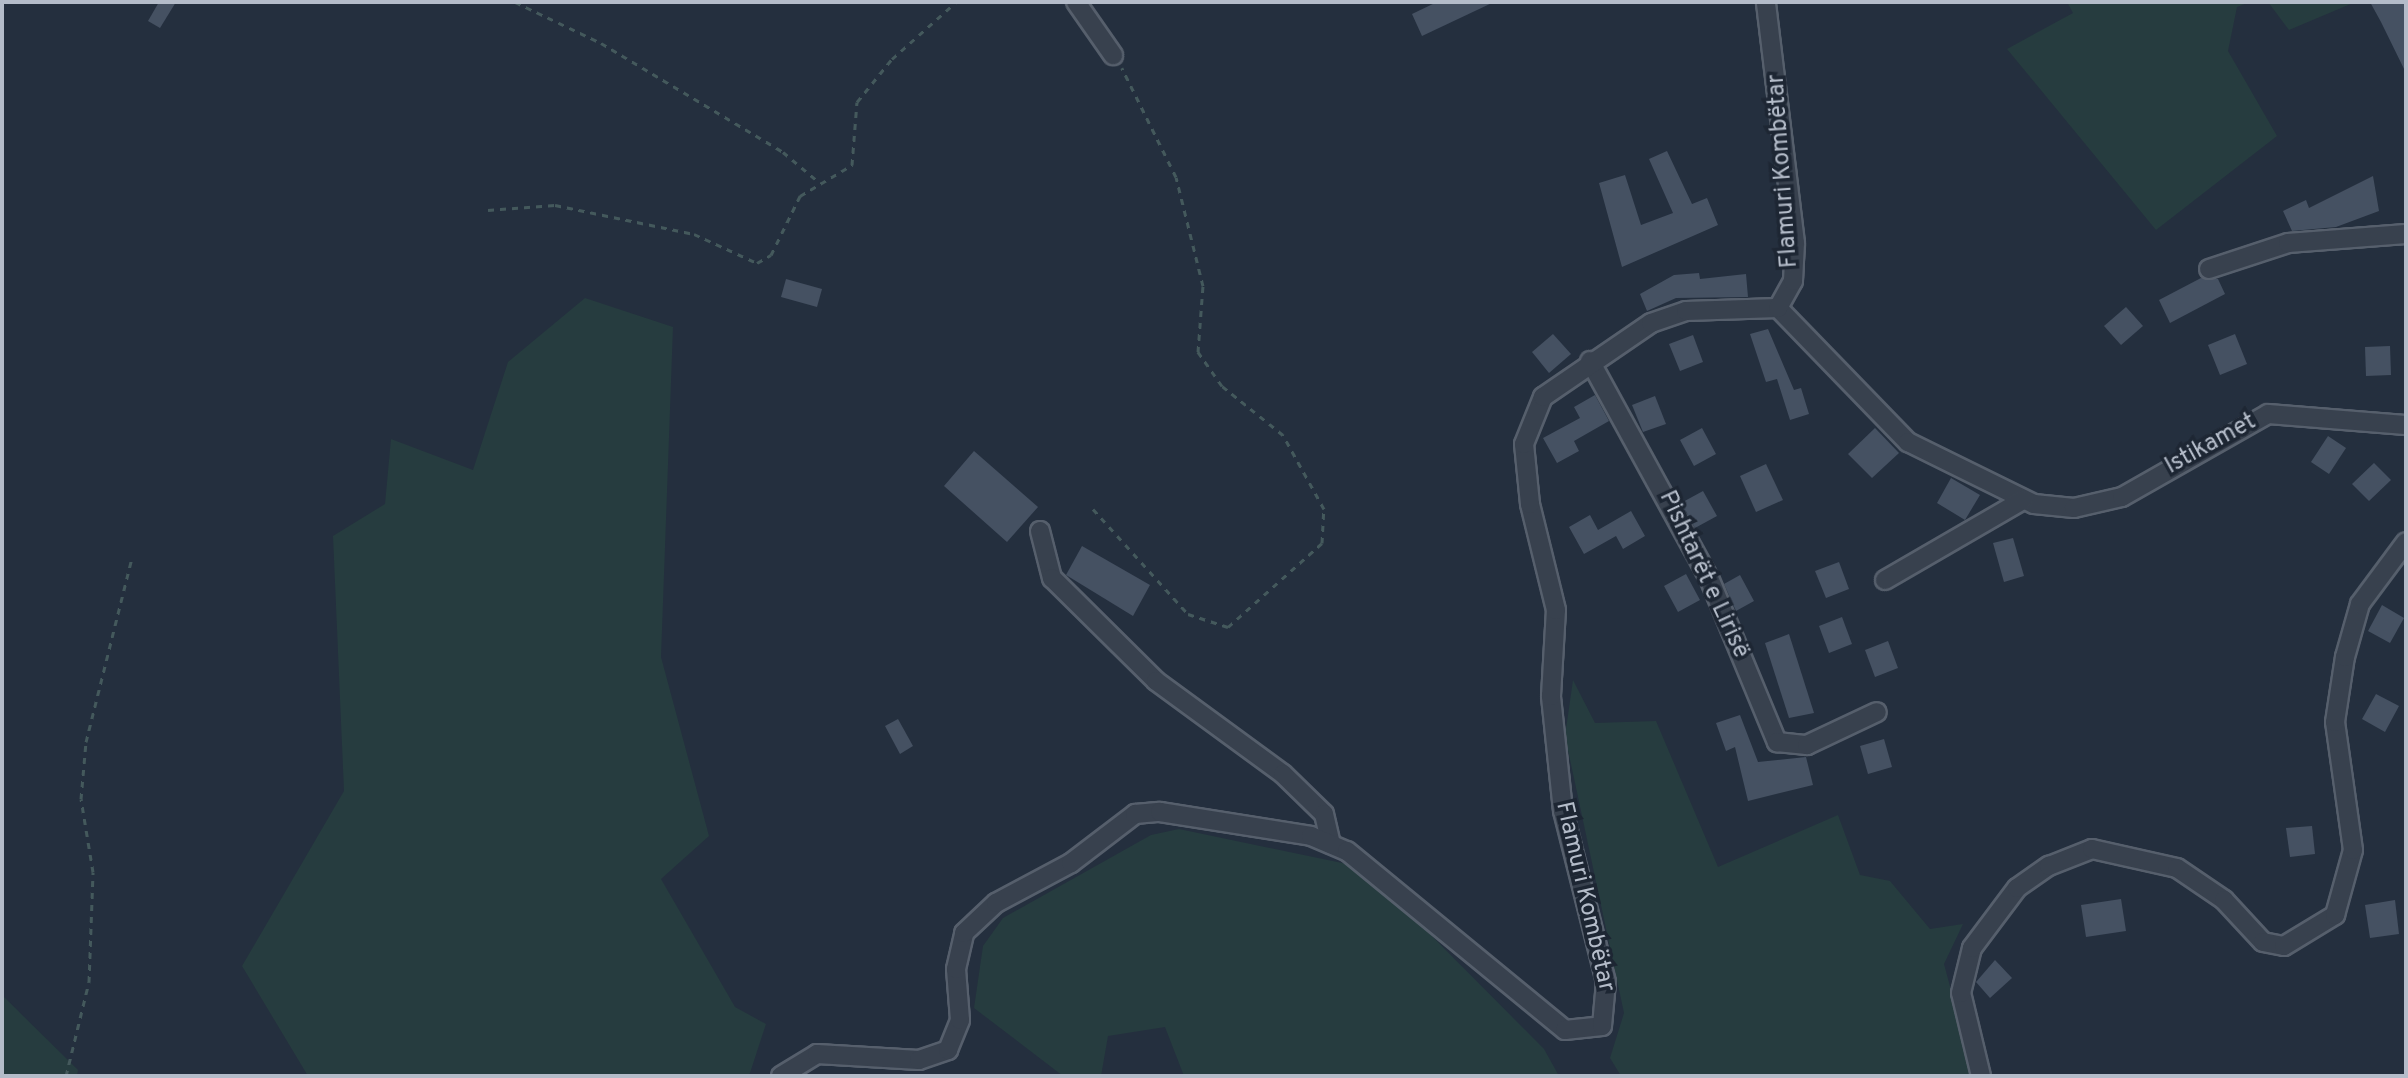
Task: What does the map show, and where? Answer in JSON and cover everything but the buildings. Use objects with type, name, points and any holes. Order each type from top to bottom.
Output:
[{"type":"street","points":[[1076,2],[1113,55]]},
{"type":"street","name":"Flamuri Kombëtar","points":[[781,1076],[817,1054],[919,1060],[948,1050],[960,1020],[956,969],[964,933],[996,903],[1071,863],[1135,814],[1182,812],[1331,844],[1382,872],[1565,1030],[1602,1026],[1606,982],[1563,811],[1551,696],[1556,610],[1530,504],[1524,444],[1543,397],[1590,361],[1686,311],[1778,308],[1793,281],[1795,243],[1766,2]]},
{"type":"street","points":[[2209,269],[2288,243],[2406,234]]},
{"type":"street","name":"Istikamet","points":[[1778,308],[1908,442],[2023,500],[2074,508],[2122,497],[2268,414],[2406,425]]},
{"type":"street","name":"Pishtarët e Lirisë","points":[[1590,361],[1709,578],[1777,742],[1807,745],[1877,712]]},
{"type":"street","points":[[1885,580],[2023,500]]},
{"type":"street","points":[[1040,531],[1052,578],[1156,681],[1314,804],[1324,814],[1331,844]]},
{"type":"street","points":[[1981,1076],[1961,993],[1972,948],[2017,888],[2049,866],[2092,849],[2177,868],[2224,900],[2263,942],[2284,946],[2335,915],[2353,850],[2335,722],[2345,657],[2360,604],[2406,542]]},
{"type":"path","points":[[515,2],[757,136],[820,184]]},
{"type":"path","points":[[488,210],[555,205],[694,234],[757,263],[771,255],[800,196],[852,165],[857,102],[892,59],[956,2]]},
{"type":"path","points":[[1093,509],[1188,614],[1228,627],[1322,543],[1324,509],[1283,435],[1222,386],[1198,352],[1203,286],[1176,177],[1142,97],[1113,55]]},
{"type":"path","points":[[66,1076],[89,982],[93,872],[81,799],[86,742],[131,561]]},
{"type":"green space","points":[[2067,2],[2250,2],[2237,7],[2228,51],[2277,136],[2156,230],[2007,49],[2073,13]]},
{"type":"green space","points":[[2268,2],[2353,2],[2353,3],[2289,30]]},
{"type":"green space","points":[[585,298],[673,327],[661,657],[709,836],[661,879],[735,1007],[766,1024],[749,1076],[308,1076],[242,966],[344,791],[333,536],[385,504],[391,439],[473,470],[508,362]]},
{"type":"green space","points":[[1573,680],[1595,723],[1656,721],[1718,867],[1838,815],[1860,875],[1890,881],[1930,929],[1963,924],[1944,964],[1974,1076],[1621,1076],[1610,1058],[1624,1013],[1565,736]]},
{"type":"green space","points":[[1179,829],[1347,864],[1406,910],[1544,1049],[1559,1076],[1184,1076],[1165,1027],[1108,1036],[1101,1076],[1063,1076],[974,1008],[983,946],[1003,918],[1151,835]]},
{"type":"green space","points":[[2,995],[78,1070],[77,1076],[2,1076]]}]
